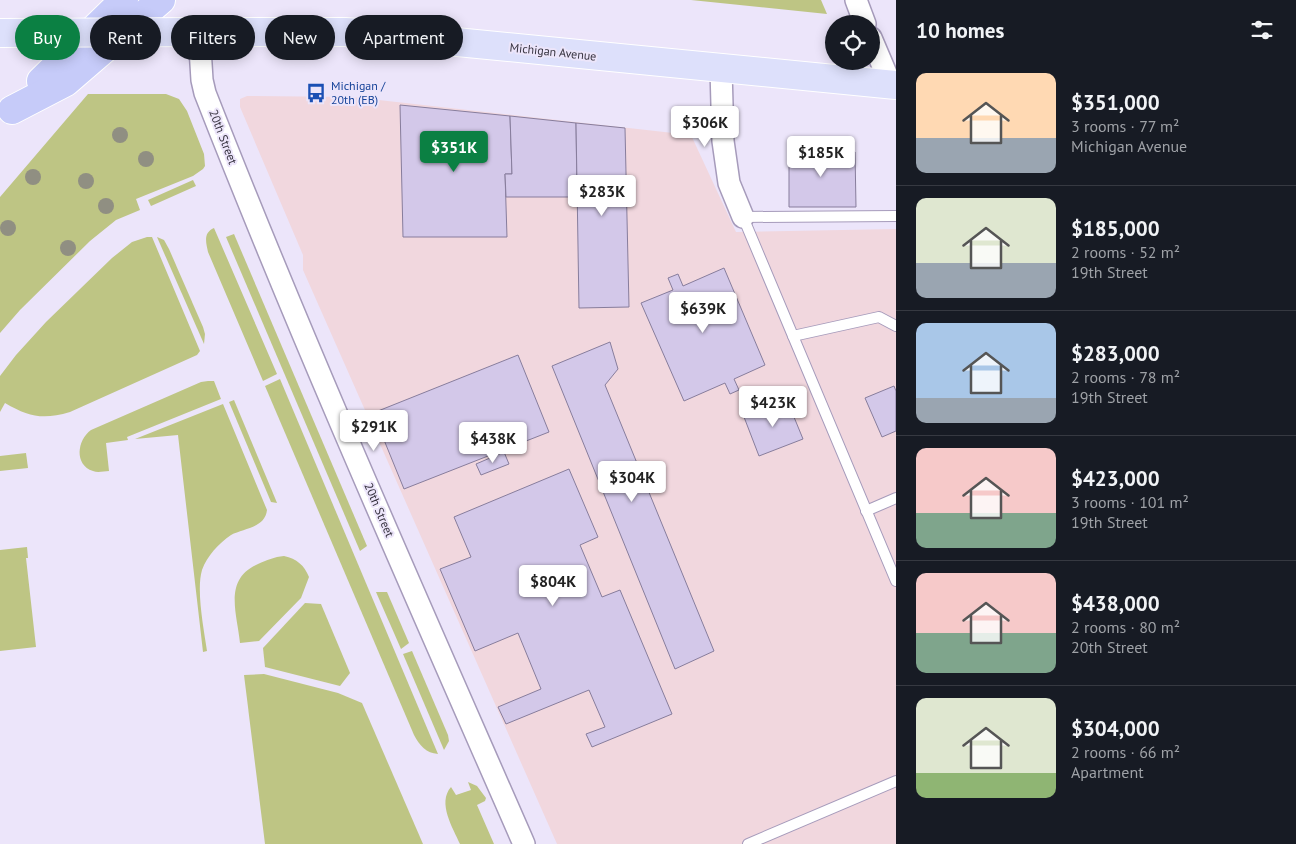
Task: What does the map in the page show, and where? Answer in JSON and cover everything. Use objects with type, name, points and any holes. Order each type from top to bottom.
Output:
[{"type":"highway","points":[[6,117],[124,0]]},
{"type":"highway","points":[[6,117],[66,82],[161,0]]},
{"type":"main road","name":"Michigan Avenue","points":[[0,33],[171,32]]},
{"type":"main road","name":"Michigan Avenue","points":[[255,32],[376,34],[893,85]]},
{"type":"street","points":[[856,0],[862,15]]},
{"type":"street","points":[[880,57],[893,85]]},
{"type":"street","name":"20th Street","points":[[202,60],[204,86],[242,186],[381,516],[524,844]]},
{"type":"street","points":[[720,69],[723,141],[729,183],[743,216]]},
{"type":"lane","points":[[896,216],[743,216],[896,581]]},
{"type":"lane","points":[[793,336],[879,316],[896,326]]},
{"type":"lane","points":[[866,511],[896,498]]},
{"type":"lane","points":[[748,844],[896,781]]},
{"type":"shaded area","points":[[247,96],[352,97],[691,135],[736,232],[896,229],[896,844],[557,844],[303,270],[303,255],[240,107],[240,99]]},
{"type":"green space","points":[[691,0],[821,0],[827,14]]},
{"type":"green space","points":[[88,94],[166,94],[179,99],[187,111],[204,154],[205,166],[193,176],[136,199],[140,210],[116,220],[90,241],[20,310],[0,333],[0,197]]},
{"type":"green space","points":[[193,180],[196,186],[151,206],[148,200]]},
{"type":"green space","points":[[214,228],[277,374],[263,381],[208,252],[207,235]]},
{"type":"green space","points":[[234,234],[367,546],[360,551],[226,237]]},
{"type":"green space","points":[[152,237],[200,351],[197,355],[70,412],[52,416],[36,416],[5,403],[0,412],[0,376],[16,355],[46,322],[112,258],[132,242]]},
{"type":"green space","points":[[157,237],[164,240],[169,249],[203,327],[205,334],[204,344]]},
{"type":"green space","points":[[280,379],[438,754],[424,748],[414,735],[265,386]]},
{"type":"green space","points":[[214,381],[221,399],[127,437],[128,440],[106,443],[109,471],[95,472],[87,468],[83,463],[80,458],[80,446],[86,434],[91,430],[201,382]]},
{"type":"green space","points":[[234,400],[277,503],[271,502],[229,402]]},
{"type":"green space","points":[[223,404],[267,510],[262,521],[258,524],[231,535],[222,542],[204,565],[200,578],[200,588],[207,651],[203,652],[178,435],[135,439]]},
{"type":"green space","points":[[26,453],[28,468],[0,471],[0,456]]},
{"type":"green space","points":[[27,547],[28,558],[26,558],[36,647],[0,651],[0,550]]},
{"type":"green space","points":[[284,556],[300,563],[309,577],[301,598],[259,641],[240,643],[235,598],[240,578],[247,570],[258,564]]},
{"type":"green space","points":[[376,592],[387,592],[409,643],[401,649]]},
{"type":"green space","points":[[305,603],[321,604],[350,673],[340,686],[265,667],[263,648]]},
{"type":"green space","points":[[412,651],[448,735],[449,741],[444,750],[403,654]]},
{"type":"green space","points":[[264,674],[338,693],[362,703],[423,844],[265,844],[244,675]]},
{"type":"green space","points":[[468,782],[477,786],[486,798],[485,801],[477,805],[494,844],[460,844],[450,823],[446,808],[447,793],[451,787],[456,795],[471,790]]},
{"type":"building","points":[[400,105],[510,116],[512,174],[505,174],[507,237],[403,237]]},
{"type":"building","points":[[510,116],[576,123],[577,197],[506,197],[505,174],[512,174]]},
{"type":"building","points":[[576,123],[625,128],[629,307],[579,308]]},
{"type":"building","points":[[789,144],[855,152],[856,207],[789,207]]},
{"type":"building","points":[[724,268],[765,365],[734,379],[739,390],[730,394],[725,383],[684,401],[641,303],[673,290],[668,278],[678,274],[683,286]]},
{"type":"building","points":[[610,342],[618,369],[605,385],[714,651],[675,669],[552,366]]},
{"type":"building","points":[[518,355],[549,432],[404,489],[373,413]]},
{"type":"building","points":[[894,386],[896,391],[896,431],[882,437],[865,398]]},
{"type":"building","points":[[787,400],[803,439],[759,456],[744,417]]},
{"type":"building","points":[[504,452],[509,464],[481,475],[476,464]]},
{"type":"building","points":[[569,469],[598,537],[580,545],[602,597],[620,590],[672,714],[592,747],[586,734],[605,727],[589,690],[506,724],[498,707],[541,689],[518,633],[475,651],[440,569],[471,557],[454,517]]},
{"type":"place","name":"Michigan / 20th (EB)","points":[[316,93]]}]
